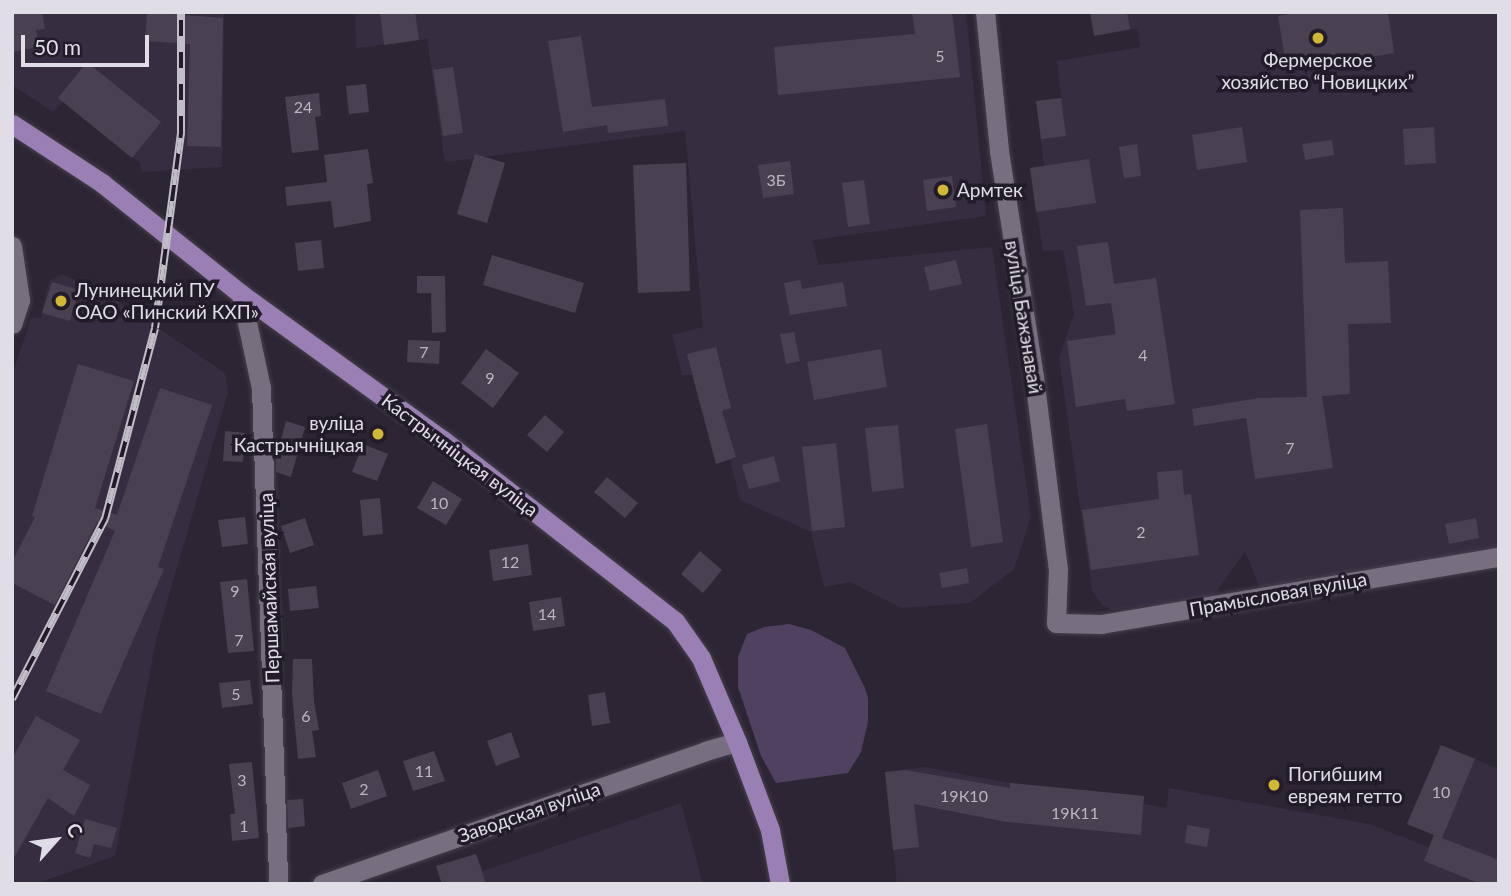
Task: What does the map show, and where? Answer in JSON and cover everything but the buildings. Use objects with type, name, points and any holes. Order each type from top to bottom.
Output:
[{"type":"main road","name":"Кастрычніцкая вуліца","points":[[12,124],[102,183],[241,294],[443,440],[675,621],[701,658],[737,742],[770,830],[780,884]]},
{"type":"street","name":"вуліца Бажэнавай","points":[[985,12],[999,151],[1034,377],[1058,569],[1056,623]]},
{"type":"street","points":[[12,246],[20,300],[12,324]]},
{"type":"street","name":"Першамайская вуліца","points":[[241,294],[261,388],[278,884]]},
{"type":"street","name":"Прамысловая вуліца","points":[[1056,623],[1101,624],[1499,557]]},
{"type":"street","name":"Заводская вуліца","points":[[322,884],[737,742]]},
{"type":"shaded area","points":[[12,12],[224,12],[222,167],[141,172],[140,163],[63,102],[53,112],[12,85]]},
{"type":"shaded area","points":[[355,12],[966,12],[986,216],[813,240],[818,265],[992,247],[1031,517],[1014,569],[970,603],[901,608],[851,582],[824,587],[811,532],[740,500],[730,460],[716,464],[692,375],[682,375],[672,335],[703,327],[685,131],[445,162],[427,39],[356,48]]},
{"type":"shaded area","points":[[1090,12],[1499,12],[1499,550],[1260,588],[1245,551],[1213,597],[1112,610],[1103,606],[1092,591],[1059,358],[1074,314],[1063,250],[1043,251],[1030,168],[1044,166],[1036,101],[1061,98],[1057,61],[1140,47],[1137,29],[1094,36]]},
{"type":"shaded area","points":[[62,274],[118,301],[225,373],[228,392],[156,640],[115,856],[35,884],[12,884],[12,375],[31,318],[41,318],[49,281]]},
{"type":"shaded area","points":[[789,624],[811,630],[845,648],[865,688],[868,698],[868,722],[861,752],[848,773],[776,783],[761,756],[738,687],[738,657],[747,634],[764,627]]},
{"type":"shaded area","points":[[1441,745],[1499,769],[1499,884],[897,884],[885,772],[924,767],[1010,783],[1144,796],[1144,804],[1166,808],[1169,788],[1369,824],[1429,847],[1433,835],[1407,824]]},
{"type":"shaded area","points":[[681,803],[703,884],[442,884],[436,866],[476,854],[483,871]]},
{"type":"railway","points":[[12,699],[105,519],[155,328],[181,132],[181,12]]},
{"type":"place","name":"Фермерское хозяйство “Новицких”","points":[[1318,38]]},
{"type":"place","name":"Армтек","points":[[943,190]]},
{"type":"place","name":"Лунинецкий ПУ ОАО «Пинский КХП»","points":[[61,301]]},
{"type":"place","name":"вуліца Кастрычніцкая","points":[[378,434]]},
{"type":"place","name":"Погибшим евреям гетто","points":[[1274,785]]}]
